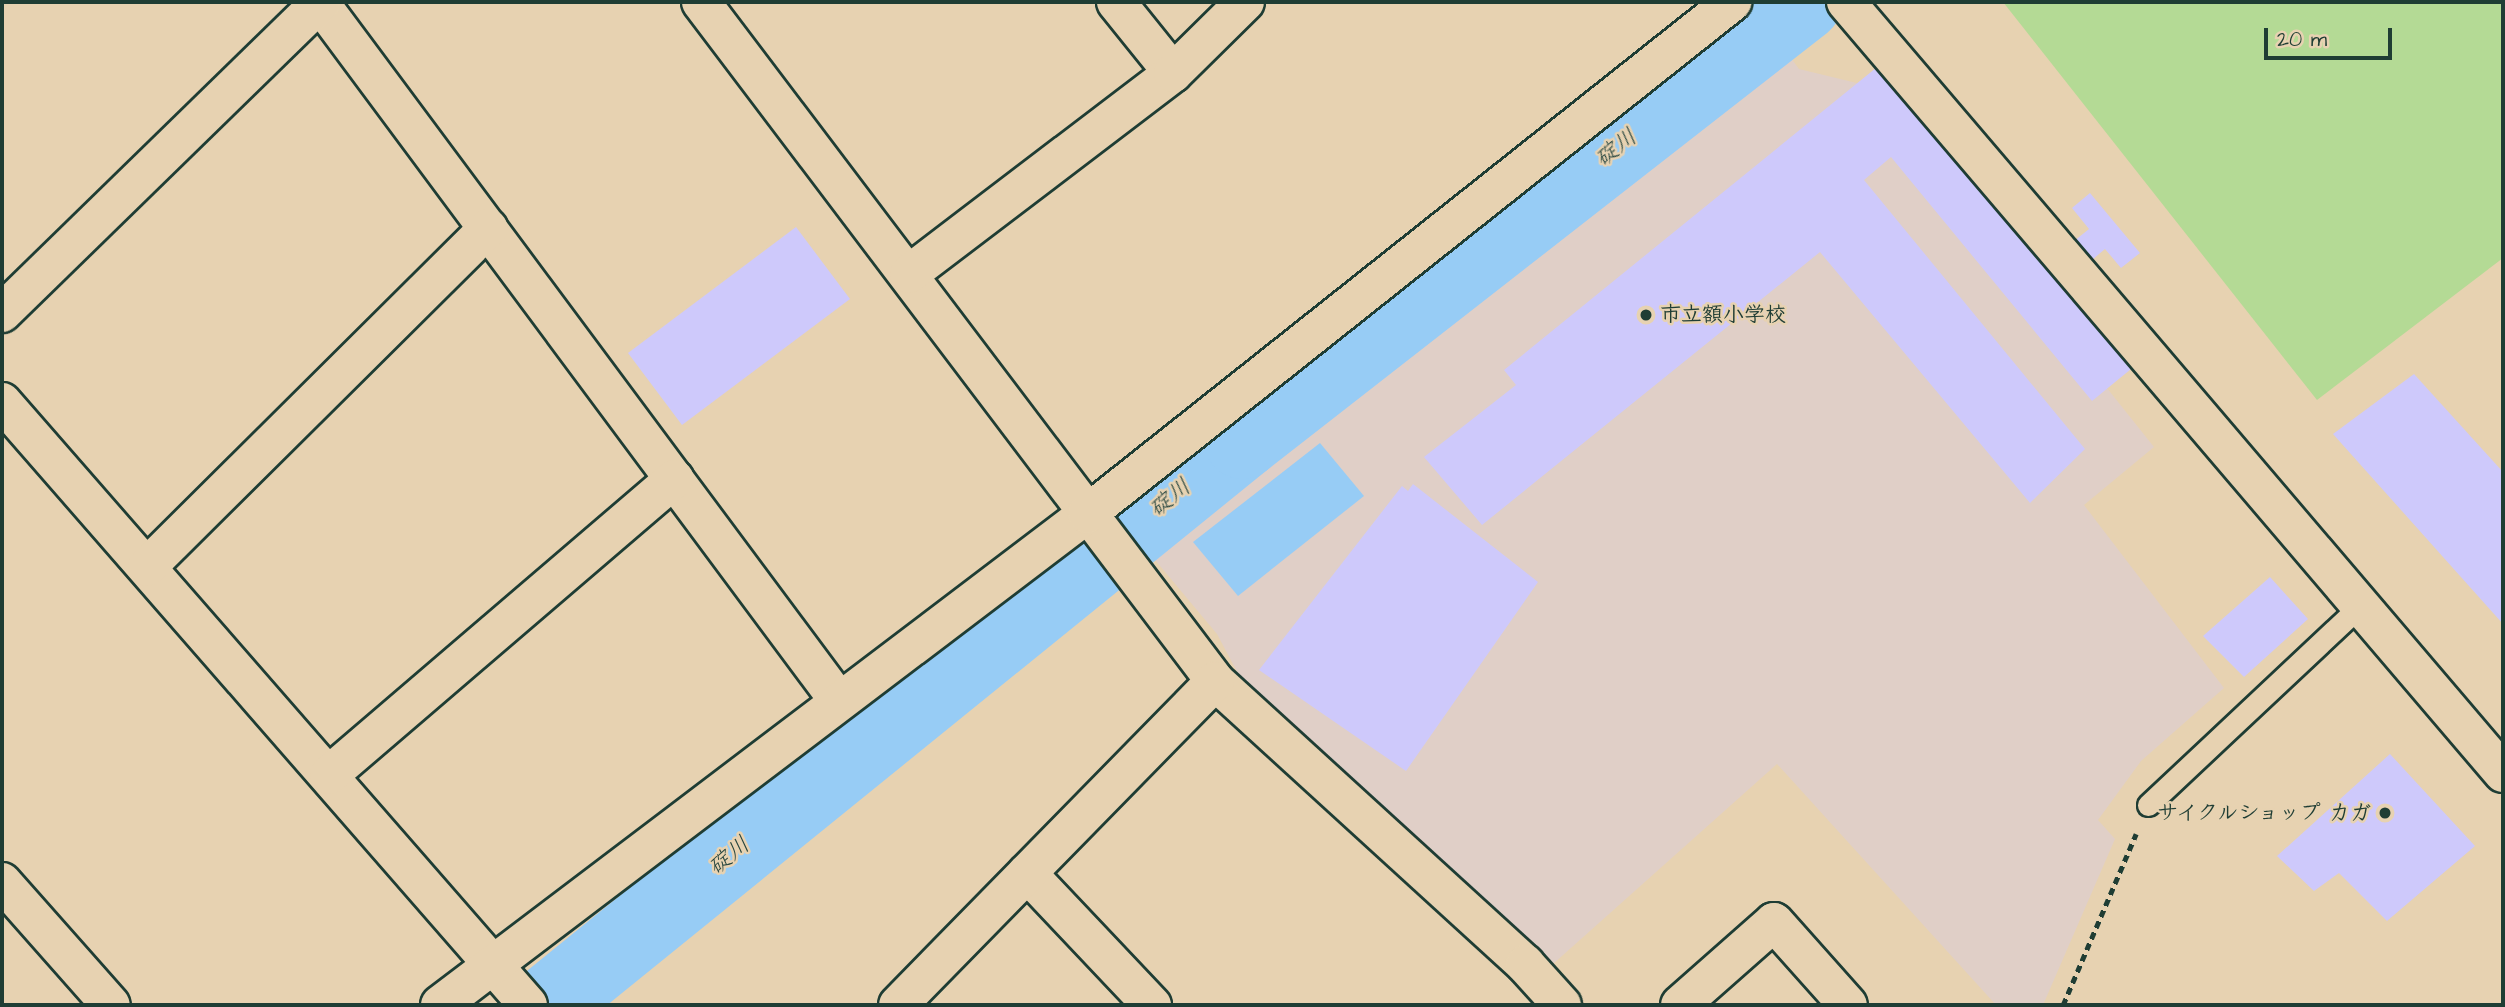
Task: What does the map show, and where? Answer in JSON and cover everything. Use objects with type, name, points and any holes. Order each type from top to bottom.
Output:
[{"type":"street","points":[[2,313],[321,2],[839,701]]},
{"type":"street","points":[[701,2],[1214,681],[1525,964],[1562,1005]]},
{"type":"street","points":[[1116,2],[1173,74]]},
{"type":"street","points":[[909,274],[1173,74],[1245,2]]},
{"type":"street","points":[[440,1005],[513,986],[839,701],[1095,525],[1732,2]]},
{"type":"street","points":[[1846,2],[2503,773]]},
{"type":"street","points":[[147,567],[488,228]]},
{"type":"street","points":[[2,402],[513,986]]},
{"type":"street","points":[[329,775],[674,479]]},
{"type":"street","points":[[898,1005],[1214,681]]},
{"type":"street","points":[[1027,873],[1152,1005]]},
{"type":"street","points":[[2,882],[111,1005]]},
{"type":"street","points":[[1681,1005],[1774,922],[1848,1005]]},
{"type":"lane","points":[[2148,804],[2360,606]]},
{"type":"path","points":[[2063,1005],[2148,804]]},
{"type":"shaded area","points":[[1780,43],[1799,69],[1865,85],[2154,447],[2084,505],[2224,688],[2141,761],[2098,820],[2115,839],[2043,1005],[1996,1005],[1777,764],[1553,964],[1242,681],[1217,634],[1145,548]]},
{"type":"green space","points":[[2003,2],[2503,2],[2503,258],[2317,400]]},
{"type":"water","points":[[1320,443],[1364,496],[1238,596],[1193,542]]},
{"type":"building","points":[[1903,46],[2068,246],[2089,229],[2072,208],[2090,193],[2140,253],[2121,268],[2105,249],[2086,265],[2153,351],[2092,401],[1891,157],[1864,180],[2085,449],[2030,503],[1820,252],[1482,525],[1424,457],[1516,385],[1504,370]]},
{"type":"building","points":[[796,227],[850,299],[682,425],[628,353]]},
{"type":"building","points":[[2414,374],[2503,472],[2503,624],[2333,434]]},
{"type":"building","points":[[1413,484],[1538,582],[1406,771],[1259,670],[1402,486],[1408,491]]},
{"type":"building","points":[[2270,577],[2308,619],[2244,677],[2203,636]]},
{"type":"building","name":"サイクルショップ カガ","points":[[2390,754],[2475,846],[2387,921],[2339,873],[2314,891],[2277,856]]},
{"type":"waterway","name":"碇川","points":[[545,1005],[1242,440],[1803,2]]},
{"type":"place","name":"市立額小学校","points":[[1646,315]]},
{"type":"place","name":"サイクルショップ カガ","points":[[2385,813]]}]
